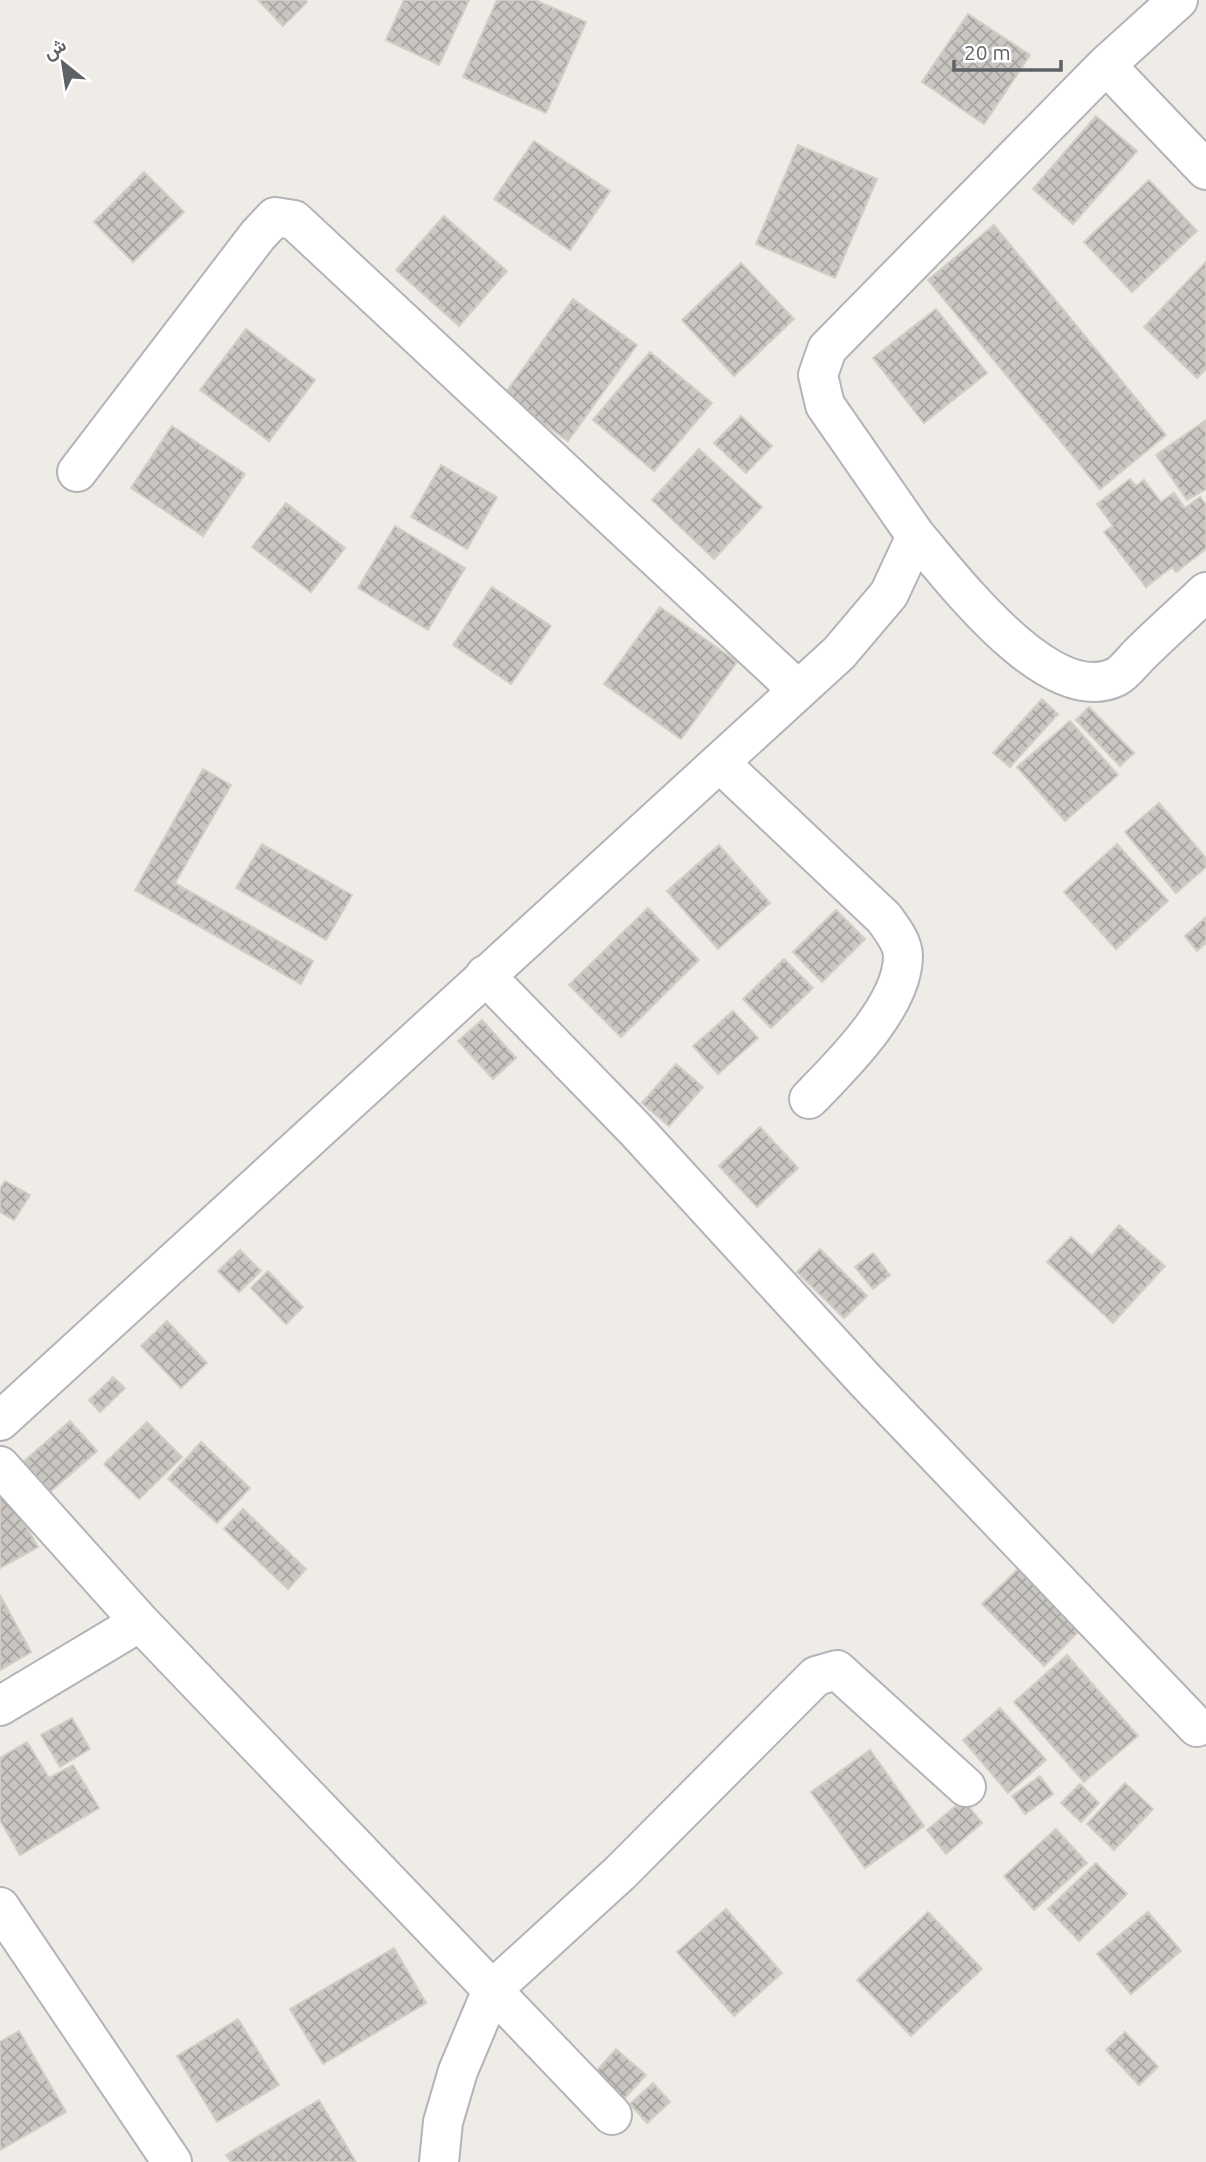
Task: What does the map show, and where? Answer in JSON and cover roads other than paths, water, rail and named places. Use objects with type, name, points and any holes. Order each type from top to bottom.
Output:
[{"type":"street","points":[[1178,0],[1105,65],[827,349],[818,374],[825,405],[916,537],[980,611],[1016,646],[1063,676],[1088,682],[1116,677],[1206,592]]},
{"type":"street","points":[[1105,65],[1206,170]]},
{"type":"street","points":[[77,472],[258,235],[275,217],[294,220],[798,690]]},
{"type":"street","points":[[0,1420],[839,653],[890,594],[916,537]]},
{"type":"street","points":[[720,763],[884,918],[896,934],[903,954],[900,978],[865,1041],[809,1099]]},
{"type":"street","points":[[485,975],[635,1129],[864,1380],[1197,1727]]},
{"type":"street","points":[[0,1466],[140,1622],[612,2115]]},
{"type":"street","points":[[0,1706],[140,1622]]},
{"type":"street","points":[[439,2162],[443,2122],[458,2071],[492,1990],[620,1873],[807,1684],[824,1672],[837,1670],[966,1787]]},
{"type":"street","points":[[0,1907],[172,2162]]}]
